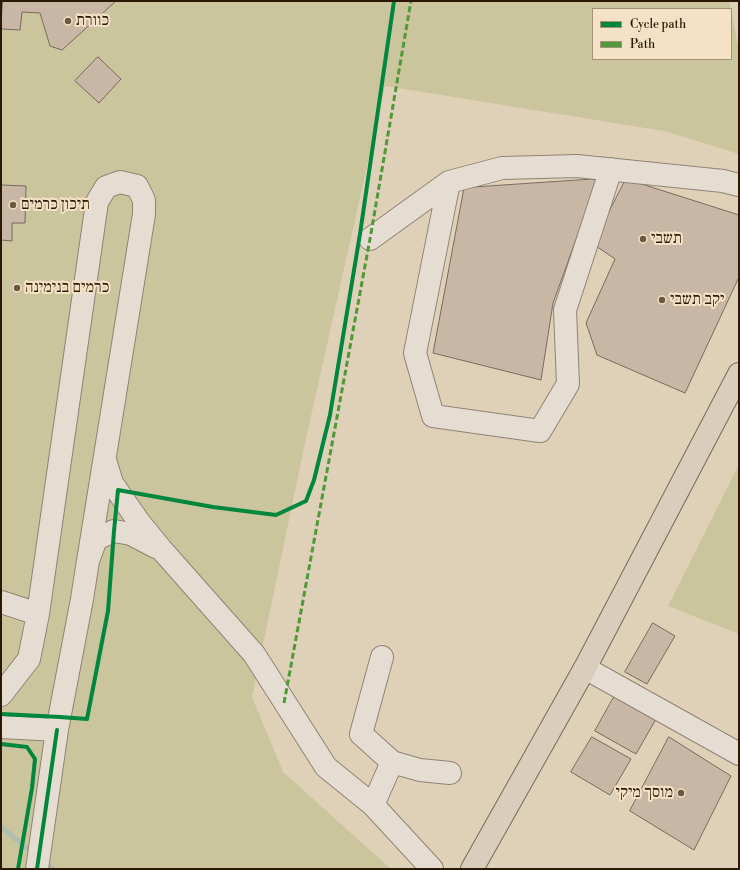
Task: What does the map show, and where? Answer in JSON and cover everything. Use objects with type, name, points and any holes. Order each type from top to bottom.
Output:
[{"type":"main road","points":[[472,869],[585,668],[739,374]]},
{"type":"street","points":[[370,239],[449,182],[502,168],[577,166],[722,181],[739,185]]},
{"type":"street","points":[[449,182],[415,353],[433,416],[540,431],[568,384],[565,310],[611,169]]},
{"type":"street","points":[[1,695],[30,659],[38,614],[97,202],[106,187],[120,182],[137,186],[144,200],[144,214],[82,599],[57,730],[37,869]]},
{"type":"street","points":[[104,457],[112,483],[139,522],[254,654],[326,768],[373,805],[432,869]]},
{"type":"street","points":[[88,561],[96,539],[114,531],[131,534],[161,549]]},
{"type":"street","points":[[1,602],[38,614]]},
{"type":"street","points":[[382,657],[361,734],[392,762],[420,770],[450,773]]},
{"type":"street","points":[[585,668],[739,754]]},
{"type":"street","points":[[1,727],[57,730]]},
{"type":"street","points":[[373,805],[392,762]]},
{"type":"shaded area","points":[[1,1],[729,1],[731,8],[592,8],[592,60],[732,60],[732,14],[739,51],[739,154],[664,131],[385,86],[305,443],[252,697],[283,772],[391,869],[1,869]]},
{"type":"shaded area","points":[[739,464],[739,634],[668,606]]},
{"type":"building","name":"כוורת","points":[[3,1],[116,1],[62,50],[50,46],[40,13],[22,12],[20,30],[1,29]]},
{"type":"building","points":[[98,57],[121,79],[99,103],[75,81]]},
{"type":"building","points":[[598,179],[553,303],[541,380],[433,353],[464,188]]},
{"type":"building","name":"יקב תשבי","points":[[626,179],[739,215],[739,277],[685,393],[597,355],[586,323],[615,259],[593,244]]},
{"type":"building","name":"תיכון כרמים","points":[[1,185],[26,186],[25,223],[12,223],[12,241],[1,240]]},
{"type":"building","points":[[653,623],[675,636],[647,684],[625,672]]},
{"type":"building","points":[[614,697],[656,719],[636,754],[595,731]]},
{"type":"building","points":[[592,737],[631,759],[610,795],[571,772]]},
{"type":"building","name":"מוסך מיקי","points":[[669,737],[731,776],[694,850],[630,811]]},
{"type":"waterway","points":[[1,827],[33,853]]},
{"type":"waterway","points":[[44,862],[53,869]]},
{"type":"marked path","points":[[284,703],[370,239],[411,1]]},
{"type":"cycle path","points":[[1,714],[87,719],[108,611],[118,490],[213,507],[276,515],[306,501],[314,480],[330,415],[360,234],[394,1]]},
{"type":"cycle path","points":[[37,869],[57,730]]},
{"type":"cycle path","points":[[1,744],[27,747],[35,759],[32,788],[18,869]]},
{"type":"place","name":"כוורת","points":[[68,21]]},
{"type":"place","name":"תיכון כרמים","points":[[13,205]]},
{"type":"place","name":"תשבי","points":[[643,239]]},
{"type":"place","name":"כרמים בנימינה","points":[[17,288]]},
{"type":"place","name":"יקב תשבי","points":[[662,300]]},
{"type":"place","name":"מוסך מיקי","points":[[681,793]]}]
